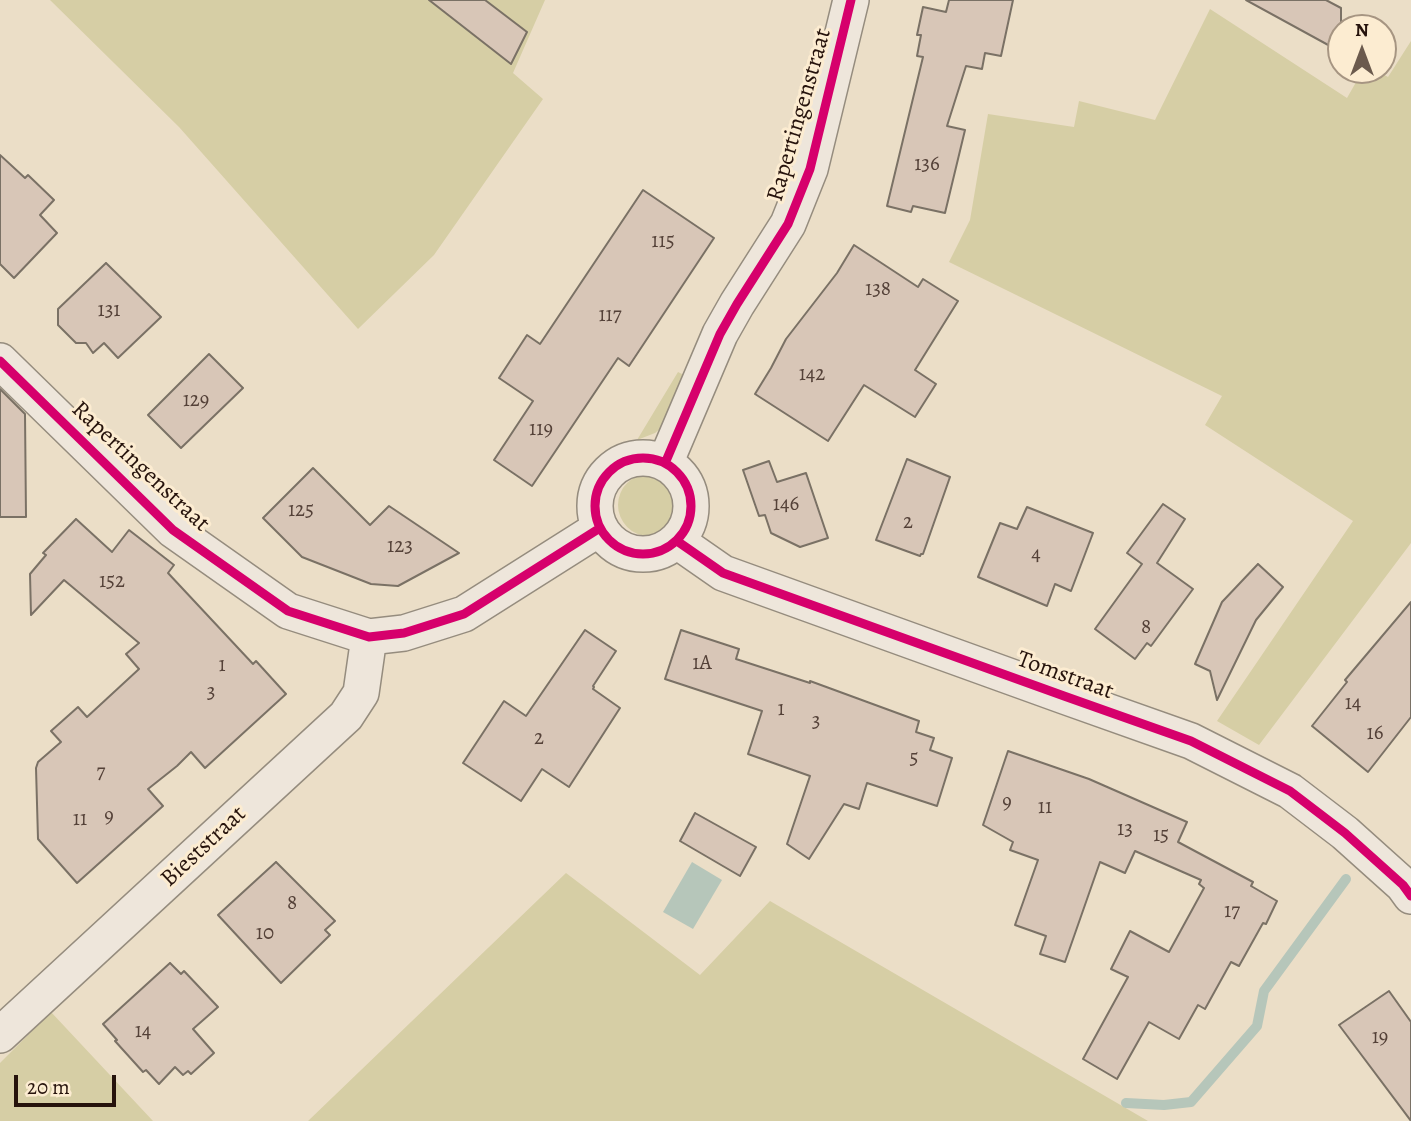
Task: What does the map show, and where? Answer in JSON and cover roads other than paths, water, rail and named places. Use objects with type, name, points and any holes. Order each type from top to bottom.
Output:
[{"type":"street","name":"Rapertingenstraat","points":[[666,461],[720,334],[788,224],[810,169],[851,0]]},
{"type":"street","name":"Rapertingenstraat","points":[[0,361],[173,530],[288,611],[369,637],[404,633],[464,614],[600,528]]},
{"type":"street","points":[[641,457],[666,461],[682,477],[691,494],[690,519],[677,541],[665,549],[648,554],[619,548],[600,528],[595,514],[595,497],[605,476],[622,462],[641,457]]},
{"type":"street","name":"Tomstraat","points":[[677,541],[723,573],[1191,741],[1290,791],[1345,833],[1403,885],[1411,896]]},
{"type":"street","name":"Bieststraat","points":[[0,1035],[346,716],[361,693],[369,637]]},
{"type":"waterway","points":[[1126,1103],[1164,1105],[1191,1102],[1257,1026],[1264,991],[1346,879]]}]
